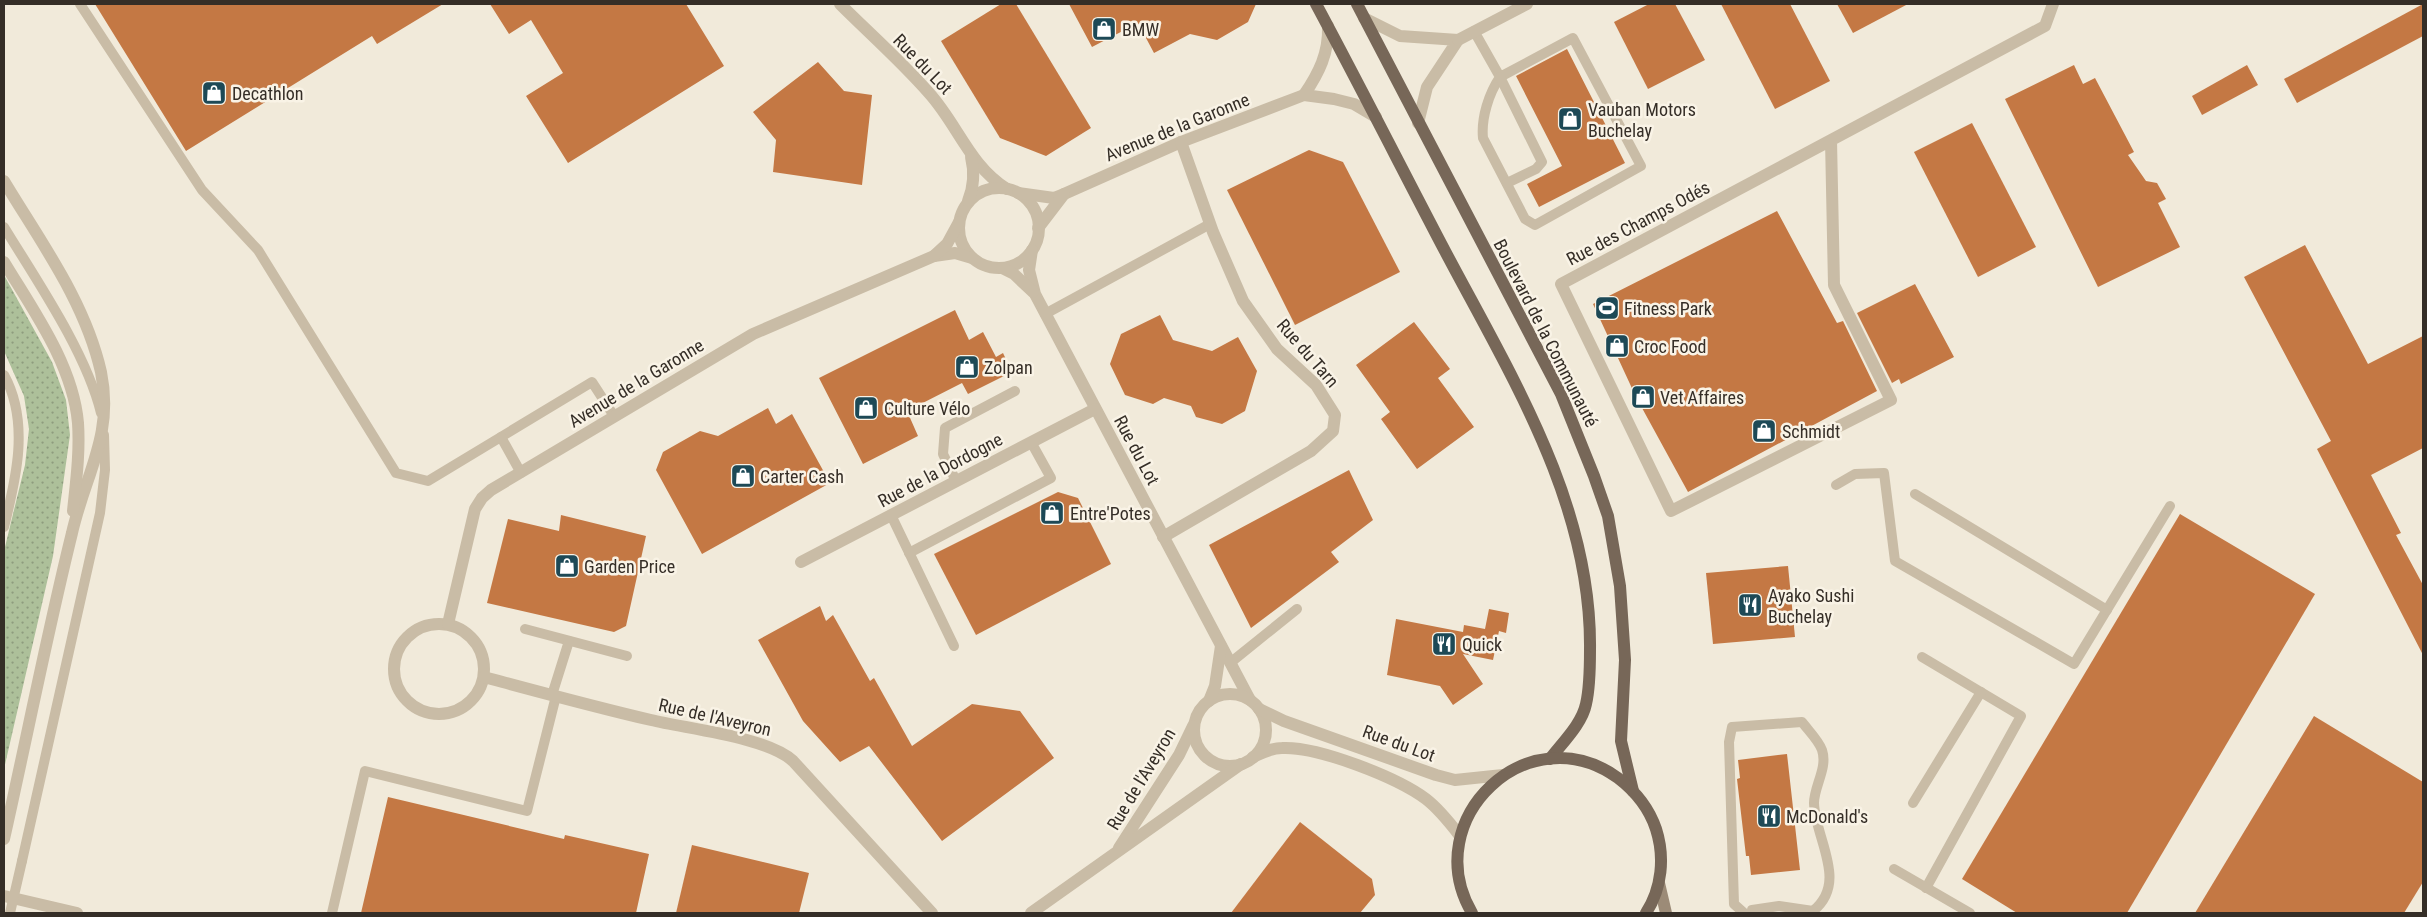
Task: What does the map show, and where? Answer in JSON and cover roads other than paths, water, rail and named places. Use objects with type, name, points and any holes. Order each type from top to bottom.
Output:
[{"type":"main road","points":[[1316,4],[1541,435],[1572,524],[1583,566],[1588,599],[1590,631],[1589,687],[1582,714],[1550,759]]},
{"type":"main road","name":"Boulevard de la Communauté","points":[[1357,4],[1418,124],[1561,394],[1582,442],[1608,516],[1620,586],[1623,621],[1624,660],[1621,741],[1633,791]]},
{"type":"main road","points":[[1472,913],[1464,896],[1458,871],[1460,836],[1466,818],[1488,787],[1503,776],[1523,766],[1550,759],[1571,760],[1591,764],[1610,773],[1633,791],[1650,816],[1658,837],[1661,860],[1659,883],[1646,913]]},
{"type":"street","name":"Rue du Lot","points":[[840,4],[928,92],[948,117],[971,155],[989,177],[1013,191]]},
{"type":"street","points":[[1418,124],[1427,87],[1458,40],[1527,4]]},
{"type":"street","name":"Rue des Champs Odés","points":[[1832,140],[1834,285],[1891,400],[1671,511],[1561,284],[2045,26],[2053,4]]},
{"type":"street","points":[[1364,18],[1400,36],[1458,40]]},
{"type":"street","points":[[1328,26],[1328,40],[1322,66],[1304,95],[1334,98],[1354,104],[1376,117]]},
{"type":"street","name":"Avenue de la Garonne","points":[[1064,194],[1181,142],[1304,95]]},
{"type":"street","name":"Rue du Tarn","points":[[1163,537],[1311,451],[1333,431],[1335,416],[1326,398],[1316,385],[1277,349],[1244,301],[1210,224],[1181,142]]},
{"type":"street","points":[[934,256],[947,244],[966,206],[974,180],[971,155]]},
{"type":"street","points":[[4,180],[72,293],[89,332],[103,387],[103,428],[97,456],[72,531],[4,839]]},
{"type":"street","points":[[966,206],[974,197],[984,191],[996,188],[1054,198],[1064,194]]},
{"type":"street","points":[[1013,191],[1028,201],[1034,210],[1038,228],[1037,240],[1032,250],[1030,270],[1035,294]]},
{"type":"street","points":[[1038,228],[1064,194]]},
{"type":"street","points":[[959,222],[959,234],[963,245],[974,259]]},
{"type":"street","points":[[934,256],[955,253],[990,267],[1002,268],[1018,262],[1032,250]]},
{"type":"street","name":"Avenue de la Garonne","points":[[448,624],[476,509],[482,498],[491,490],[753,334],[934,256]]},
{"type":"street","points":[[4,262],[50,342],[70,384],[78,422],[79,446],[72,531]]},
{"type":"street","points":[[1002,268],[1022,280],[1035,294]]},
{"type":"street","name":"Rue du Lot","points":[[1035,294],[1220,646],[1254,705],[1284,721],[1436,775],[1455,780],[1503,776]]},
{"type":"street","name":"Rue de la Dordogne","points":[[801,562],[1095,409]]},
{"type":"street","points":[[433,624],[448,624],[462,629],[476,644],[484,663],[484,677],[479,691],[470,704],[456,712],[441,715],[426,713],[412,706],[402,695],[395,681],[394,666],[397,650],[406,638],[418,628],[433,624]]},
{"type":"street","points":[[1209,701],[1226,694],[1238,695],[1254,705],[1264,721],[1266,733],[1261,747],[1253,757],[1241,764],[1228,766],[1217,764],[1204,755],[1195,739],[1195,721],[1199,712],[1209,701],[1215,686],[1220,646]]},
{"type":"street","name":"Rue de l'Aveyron","points":[[484,677],[652,720],[759,743],[786,754],[932,913]]},
{"type":"street","name":"Rue de l'Aveyron","points":[[1115,855],[1179,755],[1195,721]]},
{"type":"street","name":"Rue du Lot","points":[[1253,757],[1281,748],[1303,750],[1324,755],[1390,779],[1427,800],[1460,836]]},
{"type":"street","name":"Rue de l'Aveyron","points":[[1030,913],[1115,855],[1241,764]]},
{"type":"street","points":[[1659,883],[1666,913]]},
{"type":"street","points":[[4,896],[77,913]]},
{"type":"lane","points":[[80,4],[202,190],[258,250],[396,473],[428,481],[592,382],[614,416]]},
{"type":"lane","points":[[1474,31],[1500,77],[1542,162],[1536,169],[1507,183]]},
{"type":"lane","points":[[1573,38],[1641,166],[1535,224],[1525,219],[1483,138],[1482,128],[1493,88],[1500,77],[1573,38]]},
{"type":"lane","points":[[1045,314],[1210,224]]},
{"type":"lane","points":[[4,227],[46,296],[94,388],[101,412],[105,470],[100,513],[10,913]]},
{"type":"lane","points":[[4,375],[9,384],[17,417],[20,455],[4,527]]},
{"type":"lane","points":[[956,481],[943,454],[945,428],[1015,391]]},
{"type":"lane","points":[[500,437],[521,473]]},
{"type":"lane","points":[[909,553],[1051,478],[1031,442]]},
{"type":"lane","points":[[1836,485],[1855,474],[1884,473],[1895,561],[2074,664],[2170,506]]},
{"type":"lane","points":[[1915,494],[2107,610]]},
{"type":"lane","points":[[891,515],[954,646]]},
{"type":"lane","points":[[1230,662],[1297,609]]},
{"type":"lane","points":[[525,630],[627,656]]},
{"type":"lane","points":[[332,913],[365,771],[527,811],[554,695],[569,641]]},
{"type":"lane","points":[[1922,658],[2021,716],[1926,888]]},
{"type":"lane","points":[[1913,803],[1981,692]]},
{"type":"lane","points":[[1744,913],[1734,904],[1730,742],[1732,727],[1802,722],[1822,750],[1823,768],[1814,802],[1831,875],[1823,903],[1812,912],[1780,906],[1752,910],[1752,913]]},
{"type":"lane","points":[[1894,869],[1970,913]]},
{"type":"place","name":"BMW","points":[[1104,29]]},
{"type":"place","name":"Decathlon","points":[[214,93]]},
{"type":"place","name":"Vauban Motors Buchelay","points":[[1570,119]]},
{"type":"place","name":"Fitness Park","points":[[1607,308]]},
{"type":"place","name":"Croc Food","points":[[1617,346]]},
{"type":"place","name":"Zolpan","points":[[967,367]]},
{"type":"place","name":"Vet Affaires","points":[[1643,397]]},
{"type":"place","name":"Culture Vélo","points":[[866,408]]},
{"type":"place","name":"Schmidt","points":[[1764,431]]},
{"type":"place","name":"Carter Cash","points":[[743,476]]},
{"type":"place","name":"Entre'Potes","points":[[1052,513]]},
{"type":"place","name":"Garden Price","points":[[567,566]]},
{"type":"place","name":"Ayako Sushi Buchelay","points":[[1750,605]]},
{"type":"place","name":"Quick","points":[[1444,644]]},
{"type":"place","name":"McDonald's","points":[[1769,816]]}]
